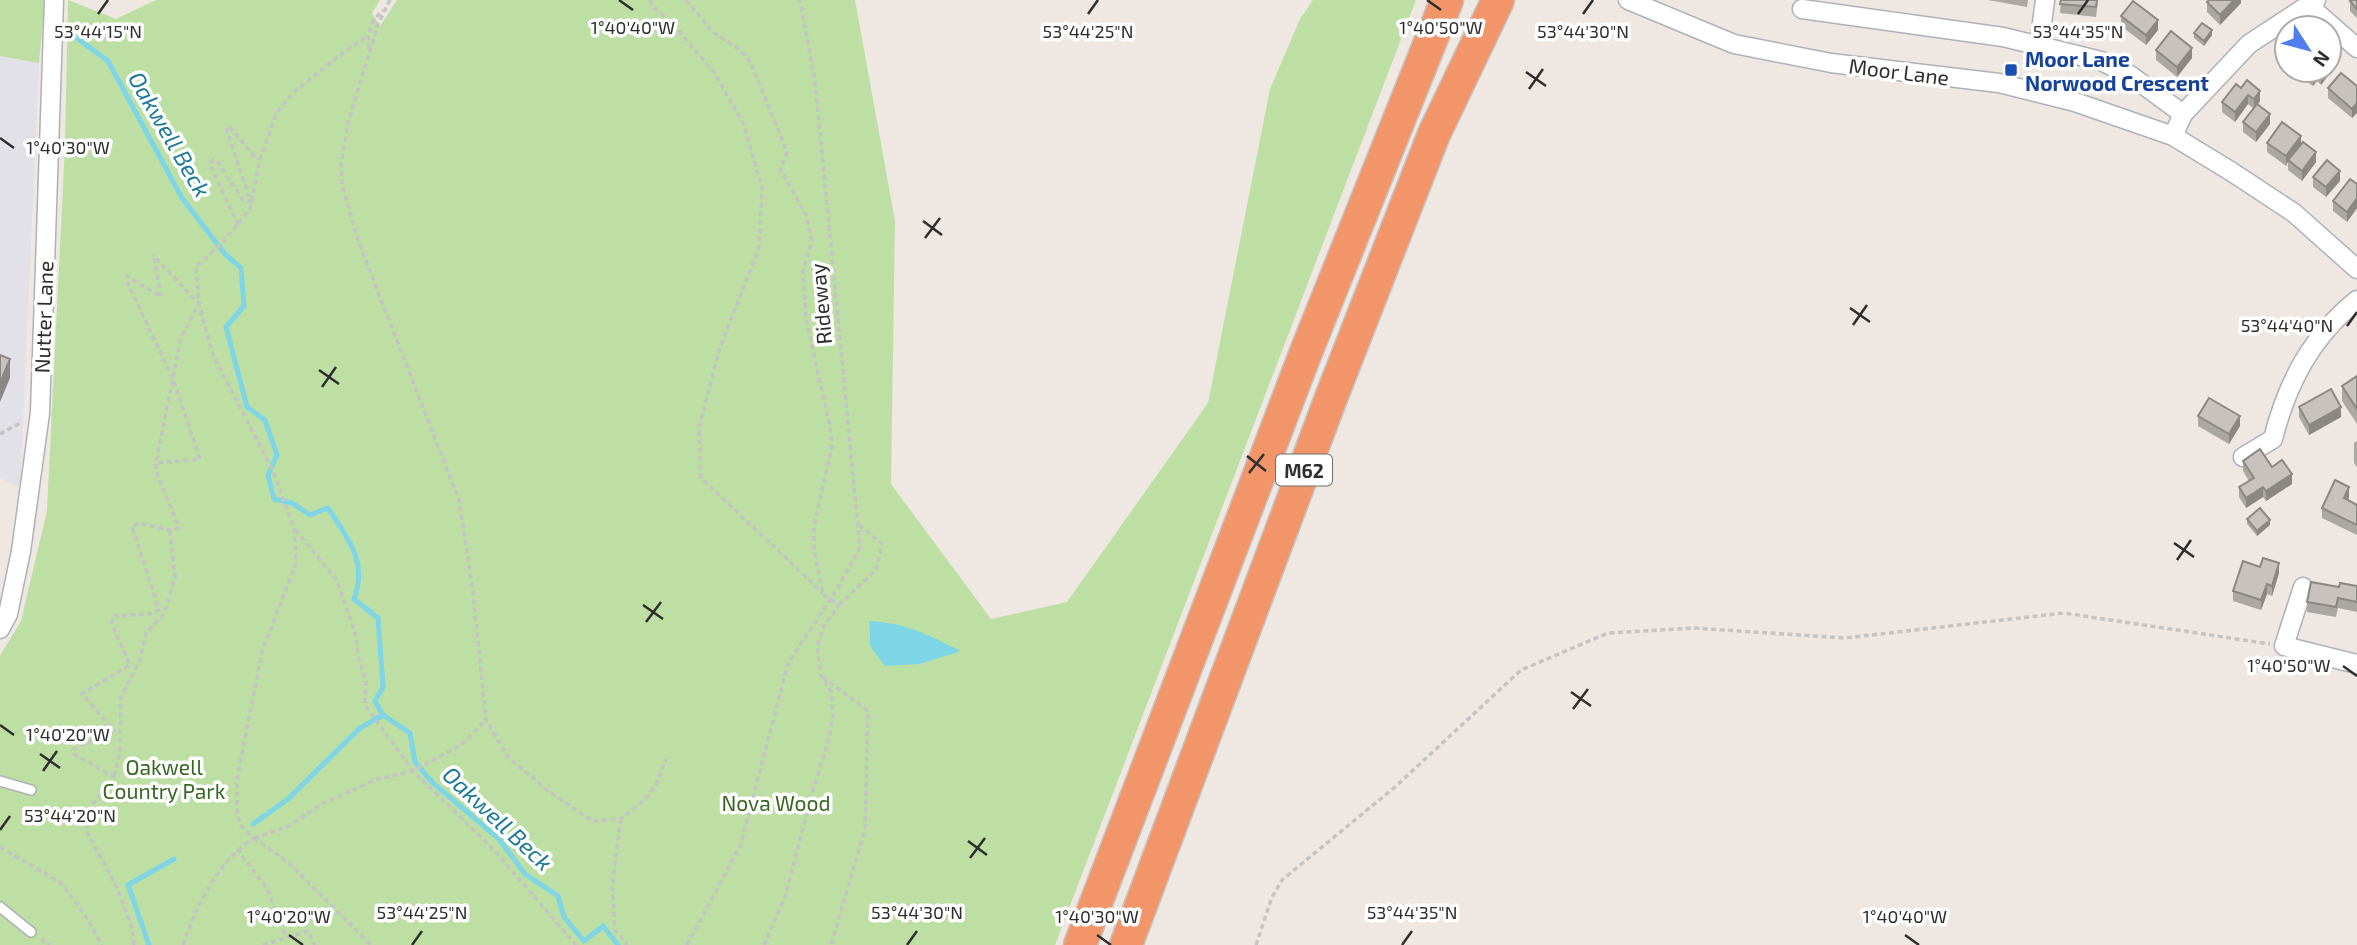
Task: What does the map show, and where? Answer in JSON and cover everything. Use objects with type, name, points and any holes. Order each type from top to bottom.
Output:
[{"type":"highway","name":"M62","points":[[1080,945],[1311,340],[1447,0]]},
{"type":"highway","name":"M62","points":[[1126,945],[1331,398],[1429,146],[1498,0]]},
{"type":"street","name":"Nutter Lane","points":[[0,629],[8,614],[21,551],[40,412],[54,0]]},
{"type":"street","name":"Moor Lane","points":[[1628,0],[1734,44],[1831,63],[1998,83],[2075,103],[2173,136],[2294,214],[2357,269]]},
{"type":"street","points":[[2039,46],[2045,0]]},
{"type":"street","points":[[2173,136],[2183,114],[2249,44],[2312,3],[2357,48]]},
{"type":"street","points":[[1802,9],[2003,37],[2101,61],[2130,75],[2183,114]]},
{"type":"street","points":[[2243,457],[2273,439],[2281,403],[2310,348],[2357,300]]},
{"type":"street","points":[[2303,587],[2284,646],[2357,664]]},
{"type":"lane","points":[[0,781],[31,790]]},
{"type":"lane","points":[[0,907],[31,932]]},
{"type":"path","points":[[390,0],[369,51],[348,123],[341,165],[342,184],[359,243],[459,500],[474,604],[486,720],[508,757],[547,790],[592,821],[621,819],[644,800],[656,785],[666,759]]},
{"type":"path","points":[[652,0],[651,4],[679,31],[714,72],[743,123],[762,187],[759,248],[720,347],[699,428],[701,478],[839,606]]},
{"type":"path","points":[[686,0],[713,32],[737,48],[750,61],[788,152],[780,169],[806,215],[812,241],[803,271],[806,319],[832,446],[814,526],[814,549],[823,594]]},
{"type":"path","name":"Rideway","points":[[688,945],[741,844],[788,663],[831,600],[860,548],[815,80],[800,0]]},
{"type":"path","points":[[369,51],[368,36],[372,20],[386,7]]},
{"type":"path","points":[[368,36],[294,92],[276,112],[260,159],[250,209],[222,243],[196,267],[199,303],[213,355],[269,461],[294,528],[337,581],[355,632],[358,656],[366,681],[365,705],[413,771],[494,850],[576,945]]},
{"type":"path","points":[[251,202],[226,131],[229,126],[255,157],[260,159]]},
{"type":"path","points":[[238,225],[210,164],[213,160],[217,161],[242,199],[251,202]]},
{"type":"path","points":[[156,463],[200,459],[173,379],[128,284],[127,276],[160,297],[153,255],[199,303]]},
{"type":"path","points":[[114,776],[74,754],[73,749],[114,731],[82,694],[130,665],[113,624],[113,616],[149,614],[159,610],[132,527],[138,523],[170,530],[179,528],[156,471],[156,463],[181,337],[199,303]]},
{"type":"path","points":[[764,945],[786,894],[833,717],[831,692],[821,675],[817,647],[823,628],[839,606],[876,570],[882,544],[857,523]]},
{"type":"path","points":[[294,528],[296,563],[262,652],[237,779],[237,814],[241,826],[289,863],[371,945]]},
{"type":"path","points":[[134,945],[132,928],[116,886],[86,830],[88,810],[114,776],[120,752],[121,697],[140,660],[146,633],[164,614],[175,577],[170,530]]},
{"type":"path","points":[[1256,945],[1272,897],[1282,880],[1395,787],[1521,670],[1608,633],[1694,628],[1845,638],[2064,613],[2284,646]]},
{"type":"path","points":[[821,675],[868,711],[865,829],[831,945]]},
{"type":"path","points":[[184,945],[188,931],[215,877],[237,849],[254,838],[287,827],[322,804],[375,780],[413,771],[461,745],[486,720]]},
{"type":"path","points":[[621,819],[612,886],[615,930],[627,945]]},
{"type":"path","points":[[0,847],[61,884],[103,945]]},
{"type":"path","points":[[237,849],[267,888],[286,938]]},
{"type":"path","points":[[263,945],[309,931],[315,945]]},
{"type":"shaded area","points":[[0,56],[39,63],[20,487],[0,478]]},
{"type":"green space","points":[[0,0],[45,0],[39,63],[0,56]]},
{"type":"green space","points":[[68,0],[116,19],[156,0],[380,0],[372,13],[380,26],[397,0],[855,0],[895,221],[891,484],[991,619],[1067,602],[1208,403],[1270,89],[1300,19],[1313,0],[1416,0],[1055,945],[0,945],[0,656],[21,621],[47,511],[65,145]],"holes":[[[869,621],[960,651],[920,664],[870,646]]]},
{"type":"water","points":[[869,621],[906,627],[961,651],[920,664],[885,666],[870,646]]},
{"type":"building","points":[[2061,0],[2097,0],[2096,7],[2060,4]]},
{"type":"building","points":[[2234,0],[2220,15],[2207,2]]},
{"type":"building","points":[[2357,0],[2357,9],[2350,1]]},
{"type":"building","points":[[2133,1],[2158,20],[2146,35],[2121,16]]},
{"type":"building","points":[[2202,23],[2212,30],[2204,41],[2194,33]]},
{"type":"building","points":[[2171,31],[2192,48],[2177,67],[2156,50]]},
{"type":"building","points":[[2343,75],[2357,86],[2357,103],[2352,109],[2328,88],[2331,84],[2343,84]]},
{"type":"building","points":[[2247,80],[2260,91],[2254,99],[2248,95],[2235,112],[2222,102],[2236,84],[2241,88]]},
{"type":"building","points":[[2257,104],[2270,114],[2256,132],[2243,122]]},
{"type":"building","points":[[2282,122],[2301,136],[2286,156],[2267,143]]},
{"type":"building","points":[[2303,142],[2316,152],[2302,171],[2288,160]]},
{"type":"building","points":[[2327,160],[2340,171],[2326,187],[2313,177]]},
{"type":"building","points":[[2350,179],[2357,184],[2357,198],[2347,212],[2333,201]]},
{"type":"building","points":[[0,355],[10,359],[0,383]]},
{"type":"building","points":[[2357,376],[2357,409],[2342,386]]},
{"type":"building","points":[[2331,389],[2341,407],[2309,425],[2299,407]]},
{"type":"building","points":[[2209,398],[2240,416],[2229,434],[2198,416]]},
{"type":"building","points":[[2260,449],[2272,467],[2282,460],[2292,474],[2266,491],[2263,487],[2246,498],[2239,487],[2254,478],[2243,461]]},
{"type":"building","points":[[2335,480],[2349,487],[2344,498],[2357,505],[2357,525],[2322,508]]},
{"type":"building","points":[[2260,508],[2270,520],[2257,531],[2247,519]]},
{"type":"building","points":[[2263,558],[2279,563],[2272,586],[2267,584],[2261,600],[2233,591],[2243,561],[2260,567]]},
{"type":"building","points":[[2311,582],[2339,587],[2340,583],[2357,586],[2357,602],[2338,598],[2336,607],[2307,602]]},
{"type":"waterway","name":"Oakwell Beck","points":[[71,34],[108,61],[182,198],[225,254],[241,268],[244,306],[226,327],[247,407],[265,420],[277,455],[268,475],[274,499],[292,503],[310,515],[328,508],[349,540],[359,573],[354,599],[378,618],[383,687],[375,701],[383,715],[410,733],[415,762],[433,783],[499,839],[525,874],[558,896],[564,917],[584,941],[603,926],[618,945]]},
{"type":"waterway","points":[[253,824],[288,799],[360,728],[383,715]]},
{"type":"waterway","points":[[149,945],[128,885],[174,859]]},
{"type":"place","name":"Moor Lane Norwood Crescent","points":[[2011,70]]},
{"type":"park label","name":"Oakwell Country Park","points":[[164,778]]},
{"type":"park label","name":"Nova Wood","points":[[776,802]]}]
